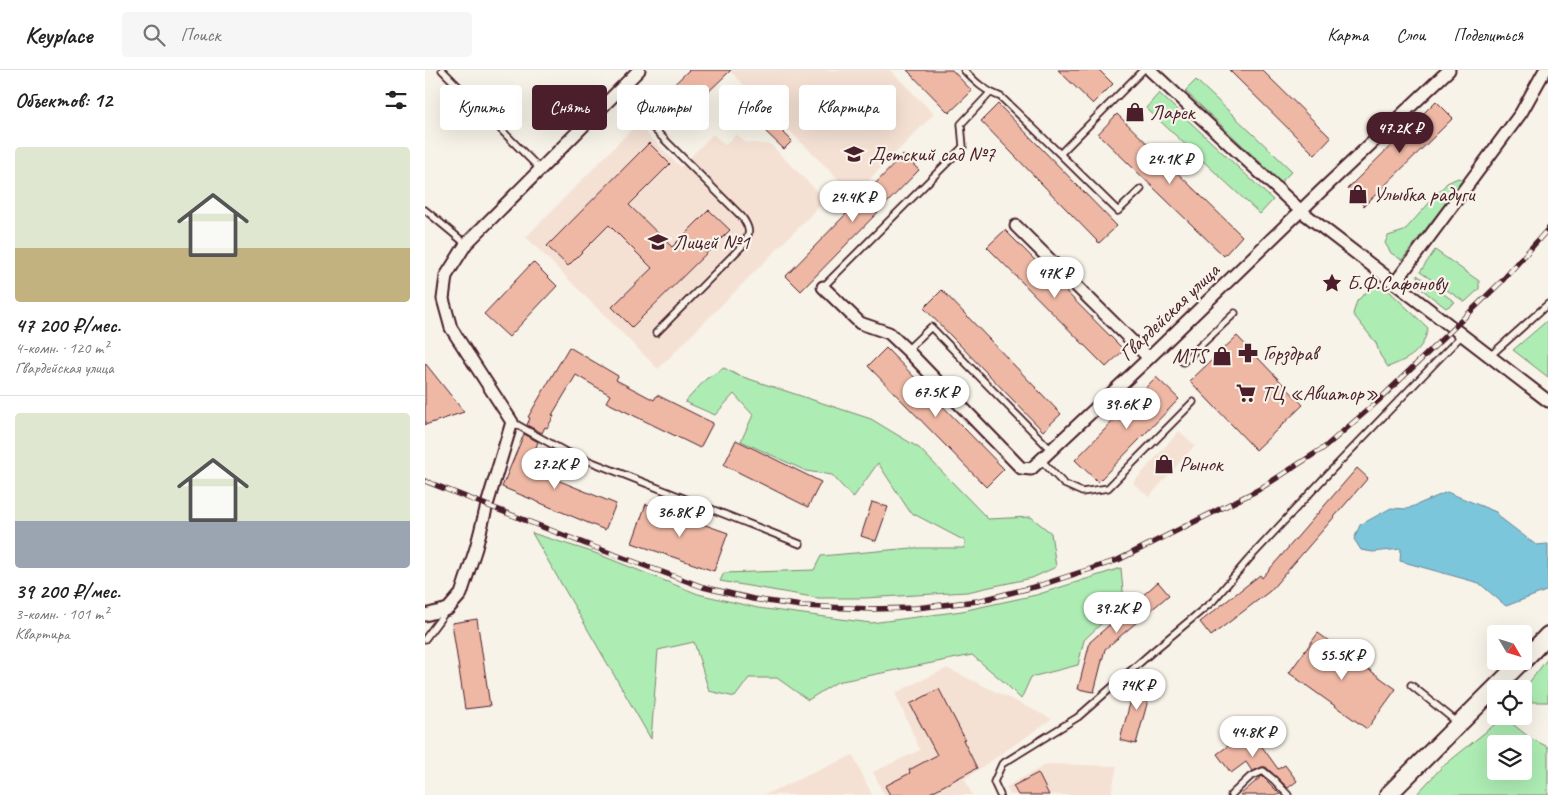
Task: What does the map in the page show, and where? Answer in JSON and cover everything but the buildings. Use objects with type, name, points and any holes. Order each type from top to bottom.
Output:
[{"type":"main road","points":[[1533,651],[1548,635]]},
{"type":"main road","points":[[1388,795],[1514,670]]},
{"type":"street","points":[[1150,70],[1301,211],[1548,401]]},
{"type":"street","points":[[1395,282],[1521,113],[1545,70]]},
{"type":"street","points":[[622,85],[632,72]]},
{"type":"street","name":"Гвардейская улица","points":[[823,287],[860,323],[889,333],[1021,468],[1031,469],[1149,358],[1443,73]]},
{"type":"street","points":[[425,615],[448,608],[461,594],[512,422],[451,328],[443,299],[446,276],[466,244],[617,92]]},
{"type":"street","points":[[1017,226],[1149,358]]},
{"type":"lane","points":[[442,70],[539,169]]},
{"type":"lane","points":[[963,70],[977,85],[1001,97],[1118,212],[1141,189]]},
{"type":"lane","points":[[1060,154],[1143,70]]},
{"type":"lane","points":[[823,287],[963,147],[961,124],[990,93]]},
{"type":"lane","points":[[655,130],[742,217],[749,228],[749,236],[743,245],[656,333]]},
{"type":"lane","points":[[425,210],[466,244]]},
{"type":"lane","points":[[1490,356],[1548,304]]},
{"type":"lane","points":[[1183,362],[1235,313]]},
{"type":"lane","points":[[907,350],[931,327],[1051,451]]},
{"type":"lane","points":[[1000,795],[995,782],[1002,764],[1077,717],[1213,601],[1313,491],[1462,334]]},
{"type":"lane","points":[[1041,460],[1064,484],[1082,492],[1108,488],[1193,402]]},
{"type":"lane","points":[[512,422],[564,451],[800,544]]},
{"type":"lane","points":[[425,639],[448,608]]},
{"type":"lane","points":[[1411,685],[1459,724]]},
{"type":"lane","points":[[1231,795],[1250,777],[1263,771],[1288,795]]},
{"type":"shaded area","name":"Детский сад №7","points":[[729,70],[890,70],[934,114],[854,195],[789,130],[789,85],[744,85]]},
{"type":"shaded area","name":"Лицей №1","points":[[631,130],[643,130],[681,167],[713,134],[725,145],[737,134],[745,142],[771,145],[826,200],[658,369],[526,237]]},
{"type":"shaded area","name":"Рынок","points":[[1179,431],[1195,445],[1149,497],[1133,483]]},
{"type":"shaded area","points":[[947,668],[1052,719],[965,779],[972,795],[884,795],[873,772],[920,750],[895,693]]},
{"type":"shaded area","points":[[853,755],[872,795],[764,795]]},
{"type":"shaded area","points":[[1047,764],[1117,766],[1111,795],[1010,795],[1006,787]]},
{"type":"green space","points":[[1196,80],[1292,171],[1281,182],[1185,91]]},
{"type":"green space","points":[[1159,93],[1273,200],[1260,214],[1146,108]]},
{"type":"green space","points":[[1458,178],[1463,180],[1402,260],[1391,253],[1385,243],[1388,236],[1404,231],[1447,183]]},
{"type":"green space","points":[[1435,250],[1479,281],[1479,289],[1465,302],[1420,272]]},
{"type":"green space","points":[[1417,275],[1455,302],[1446,308],[1420,288]]},
{"type":"green space","points":[[1376,283],[1388,290],[1428,328],[1419,349],[1409,357],[1388,367],[1380,355],[1376,343],[1353,314],[1357,301]]},
{"type":"green space","points":[[1548,320],[1548,377],[1513,350]]},
{"type":"green space","points":[[724,368],[737,375],[871,419],[919,448],[988,519],[1031,517],[1051,533],[1056,567],[1032,578],[967,592],[865,598],[818,598],[720,581],[724,573],[814,570],[821,556],[912,548],[964,548],[965,541],[910,512],[878,463],[853,498],[832,475],[806,471],[741,441],[753,415],[734,394],[715,415],[685,402],[706,379]]},
{"type":"green space","points":[[532,533],[595,553],[698,594],[758,608],[871,623],[962,611],[1036,595],[1121,568],[1124,602],[1084,640],[1078,665],[1031,677],[1021,699],[972,655],[837,682],[808,700],[777,678],[749,678],[735,697],[709,691],[694,642],[658,650],[651,739]]},
{"type":"green space","points":[[1548,658],[1548,702],[1532,702],[1531,680]]},
{"type":"green space","points":[[1494,725],[1514,725],[1526,735],[1487,735],[1487,780],[1532,780],[1532,739],[1548,747],[1548,795],[1416,795],[1441,768]]},
{"type":"water","points":[[1447,492],[1496,512],[1502,519],[1536,545],[1548,544],[1548,589],[1506,606],[1479,583],[1400,561],[1401,549],[1373,552],[1361,550],[1354,539],[1360,525],[1391,508],[1407,509]]},
{"type":"railway","points":[[425,481],[591,546],[703,587],[753,599],[802,606],[871,609],[916,608],[978,601],[1038,586],[1118,560],[1258,490],[1325,447],[1378,401],[1501,282],[1548,229]]},
{"type":"place","name":"Ларек","points":[[1135,112]]},
{"type":"place","name":"Детский сад №7","points":[[854,154]]},
{"type":"place","name":"Улыбка радуги","points":[[1358,194]]},
{"type":"place","name":"Лицей №1","points":[[658,242]]},
{"type":"place","name":"Б.Ф.Сафонову","points":[[1332,283]]},
{"type":"place","name":"Горздрав","points":[[1248,353]]},
{"type":"place","name":"MTS","points":[[1222,356]]},
{"type":"place","name":"ТЦ «Авиатор»","points":[[1246,393]]},
{"type":"place","name":"Рынок","points":[[1164,464]]}]
